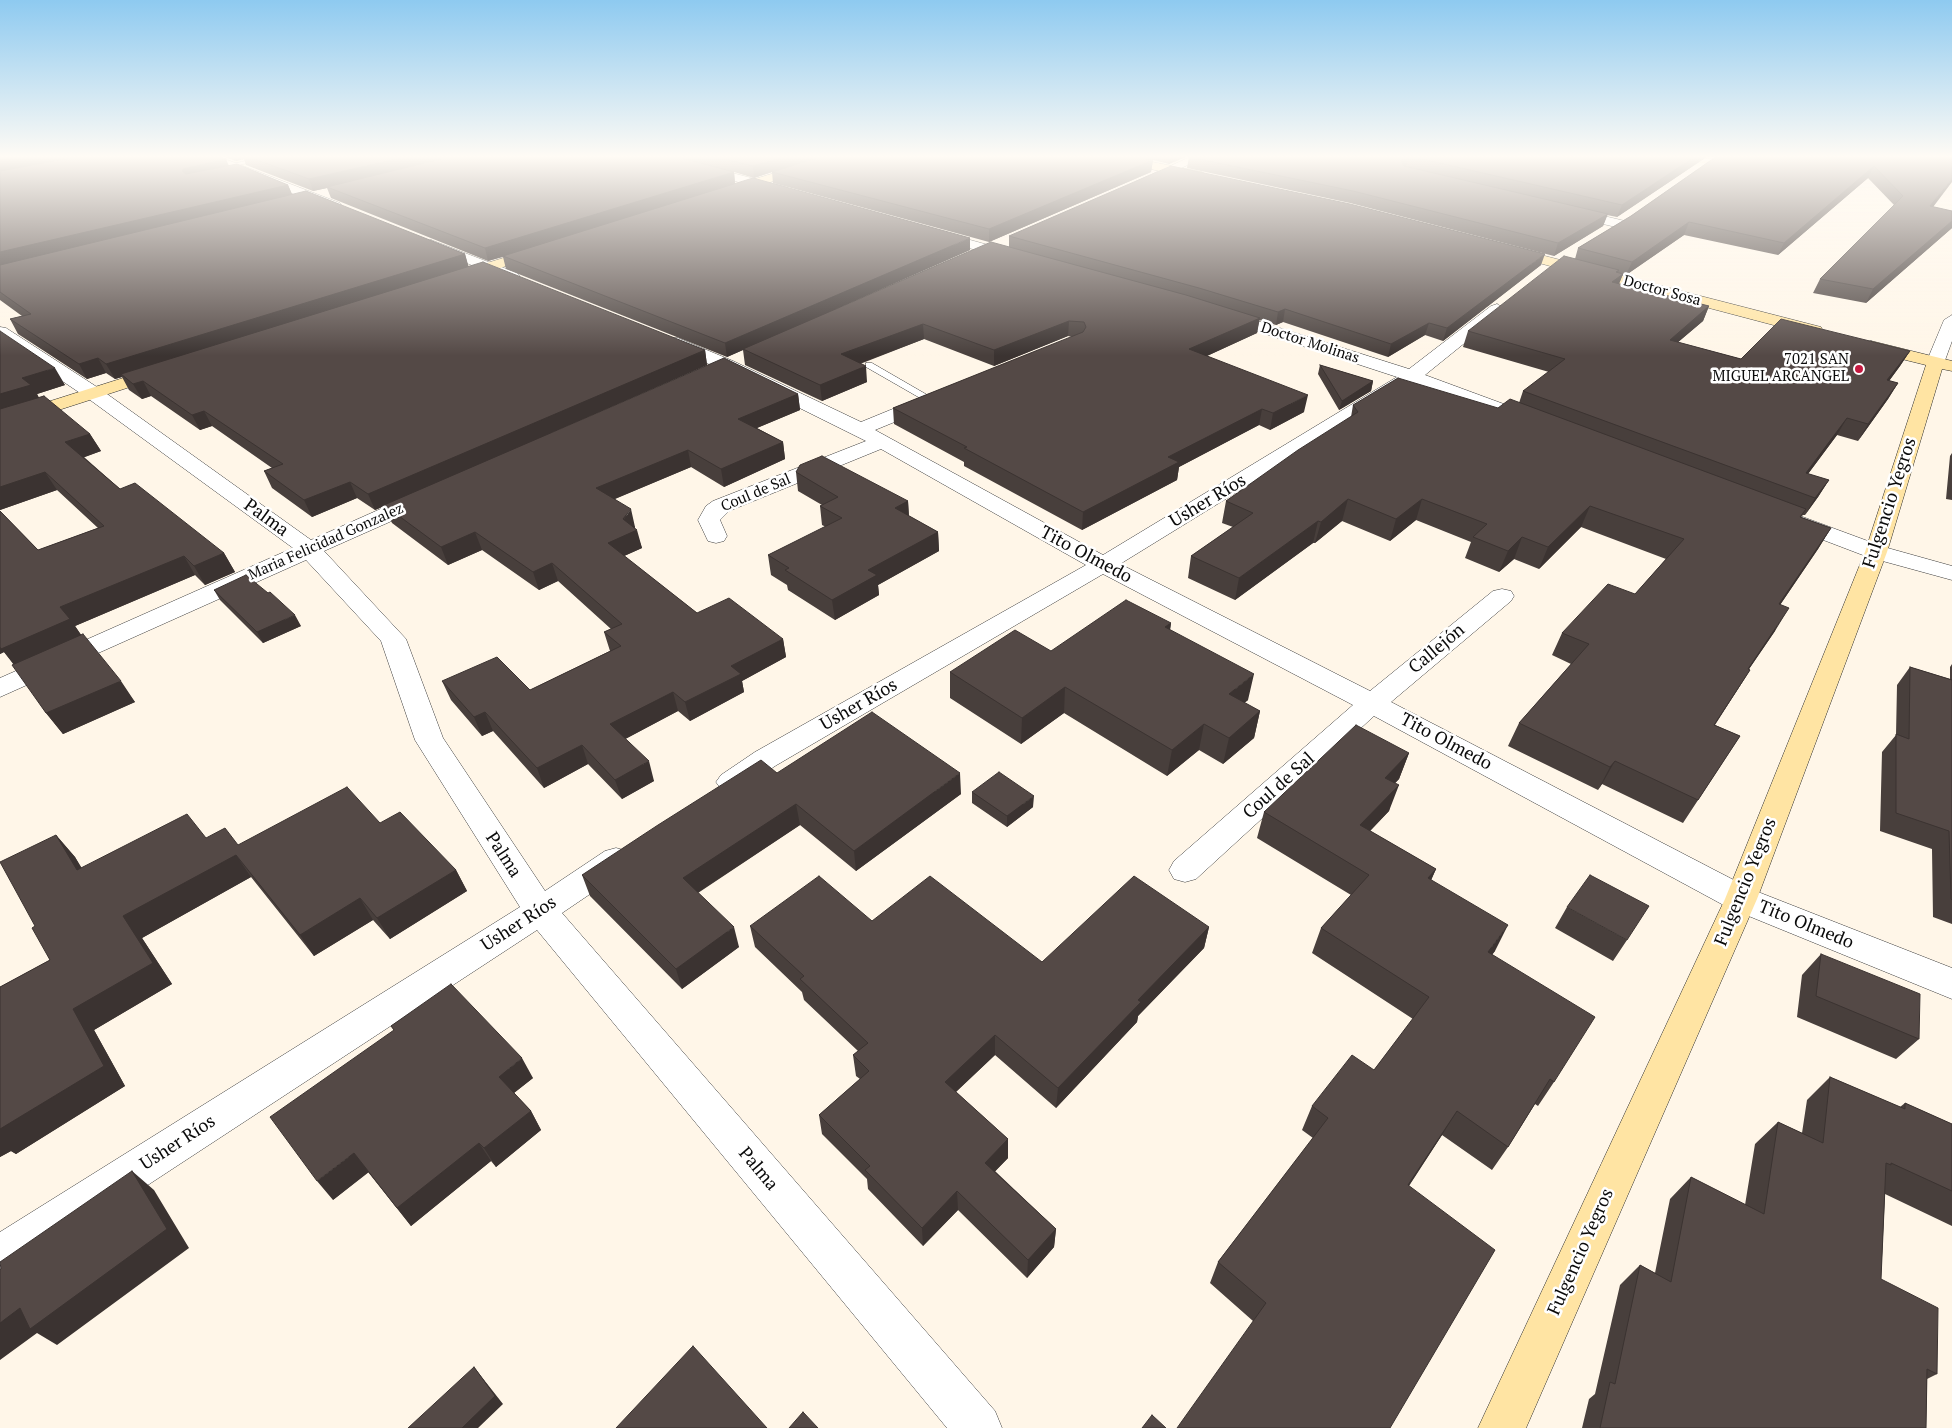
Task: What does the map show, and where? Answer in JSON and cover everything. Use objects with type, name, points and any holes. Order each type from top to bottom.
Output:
[{"type":"street","points":[[1604,234],[1621,223]]},
{"type":"street","points":[[914,228],[1037,263]]},
{"type":"street","points":[[409,235],[534,286]]},
{"type":"street","points":[[962,262],[1016,238]]},
{"type":"street","points":[[441,282],[555,246]]},
{"type":"street","name":"Doctor Sosa","points":[[1491,246],[1564,258],[1831,335]]},
{"type":"street","name":"Usher Ríos","points":[[709,797],[765,759],[1103,565],[1412,376],[1564,258]]},
{"type":"street","name":"Doctor Molinas","points":[[1209,310],[1412,376],[1552,428]]},
{"type":"street","name":"Fulgencio Yegros","points":[[1502,1428],[1741,899],[1876,552],[1944,364],[1952,320]]},
{"type":"street","name":"Palma","points":[[0,332],[93,393],[309,549],[393,639],[429,740],[540,911],[978,1428]]},
{"type":"street","name":"Tito Olmedo","points":[[654,335],[736,361],[1103,565],[1372,702],[1741,899],[1952,984]]},
{"type":"street","points":[[1859,343],[1944,364]]},
{"type":"street","points":[[700,377],[736,361]]},
{"type":"street","points":[[0,422],[178,366]]},
{"type":"street","points":[[860,429],[949,393]]},
{"type":"street","name":"Coul de Sal","points":[[716,536],[709,520],[714,511],[722,506],[880,442]]},
{"type":"street","name":"Maria Felicidad Gonzalez","points":[[0,688],[436,493]]},
{"type":"street","points":[[1774,513],[1876,552],[1952,572]]},
{"type":"street","name":"Callejón","points":[[1372,702],[1502,596]]},
{"type":"street","name":"Coul de Sal","points":[[1186,870],[1372,702]]},
{"type":"street","name":"Usher Ríos","points":[[0,1257],[540,911],[637,846]]},
{"type":"lane","points":[[869,365],[931,400]]},
{"type":"building","points":[[0,223],[126,223],[0,252]]},
{"type":"building","points":[[175,223],[386,223],[465,254],[106,364],[98,358],[79,364],[10,319],[31,314],[0,292],[0,265]]},
{"type":"building","points":[[419,223],[568,223],[485,248]]},
{"type":"building","points":[[610,223],[914,223],[970,238],[725,343],[503,256]]},
{"type":"building","points":[[965,223],[1004,223],[989,229]]},
{"type":"building","points":[[1040,223],[1423,223],[1545,254],[1447,328],[1429,323],[1391,344],[1285,309],[1278,312],[1199,288],[1009,236]]},
{"type":"building","points":[[1478,223],[1593,223],[1558,243]]},
{"type":"building","points":[[1620,223],[1688,223],[1632,262],[1578,248]]},
{"type":"building","points":[[1692,223],[1808,223],[1784,243]]},
{"type":"building","points":[[1876,223],[1950,223],[1873,289],[1820,279]]},
{"type":"building","points":[[991,242],[1186,295],[1260,318],[1189,349],[1308,395],[1273,413],[1262,409],[1168,457],[1179,462],[1083,512],[893,408],[1083,332],[1086,327],[1084,322],[1069,321],[994,350],[923,324],[841,354],[866,366],[820,385],[743,349]]},
{"type":"building","points":[[1564,256],[1619,270],[1616,272],[1623,274],[1612,282],[1709,306],[1670,340],[1741,359],[1781,319],[1910,351],[1887,380],[1898,383],[1868,424],[1847,418],[1806,473],[1829,480],[1815,498],[1523,391],[1565,359],[1468,331]]},
{"type":"building","points":[[483,262],[705,350],[368,494],[350,482],[304,500],[264,471],[283,464],[204,411],[192,415],[143,381],[133,384],[121,374]]},
{"type":"building","points":[[0,331],[55,368],[22,378],[31,385],[0,394]]},
{"type":"building","points":[[724,358],[798,394],[738,419],[783,442],[721,469],[688,450],[596,488],[631,509],[623,519],[637,530],[608,543],[697,613],[729,598],[783,639],[731,666],[741,674],[685,702],[673,692],[610,724],[649,761],[615,780],[582,745],[537,768],[485,712],[474,717],[442,681],[497,657],[530,690],[621,646],[604,632],[622,624],[552,563],[533,572],[475,532],[441,547],[384,505]]},
{"type":"building","points":[[1320,365],[1373,381],[1342,401]]},
{"type":"building","points":[[1398,378],[1498,408],[1510,399],[1806,509],[1800,517],[1831,528],[1779,604],[1789,608],[1748,669],[1750,670],[1714,725],[1740,736],[1698,800],[1615,761],[1610,767],[1519,723],[1589,644],[1562,633],[1608,584],[1635,594],[1684,539],[1590,506],[1548,547],[1522,537],[1508,551],[1473,537],[1487,524],[1422,499],[1396,519],[1348,499],[1321,522],[1318,521],[1239,578],[1191,556],[1253,513],[1226,501],[1298,450],[1358,412],[1353,405]]},
{"type":"building","points":[[44,396],[90,434],[65,442],[120,489],[135,483],[224,553],[194,566],[184,556],[60,607],[70,619],[1,649],[0,511],[38,550],[104,526],[45,472],[0,487],[0,409]]},
{"type":"building","points":[[822,456],[908,501],[895,508],[938,532],[868,570],[877,575],[832,600],[785,570],[789,568],[768,555],[842,518],[820,506],[838,497],[796,472],[800,465]]},
{"type":"building","points":[[246,575],[268,593],[270,592],[295,615],[257,632],[214,590]]},
{"type":"building","points":[[1126,600],[1171,623],[1165,627],[1254,674],[1229,694],[1260,711],[1229,738],[1204,724],[1172,750],[1065,687],[1022,718],[950,672],[1015,630],[1051,651]]},
{"type":"building","points":[[83,634],[121,681],[46,713],[12,665]]},
{"type":"building","points":[[1910,667],[1952,680],[1952,900],[1949,831],[1896,813],[1896,734],[1909,739]]},
{"type":"building","points":[[872,712],[960,773],[854,851],[796,804],[683,878],[734,927],[676,969],[582,875],[761,760],[777,773]]},
{"type":"building","points":[[1356,725],[1409,753],[1385,778],[1399,785],[1360,825],[1436,869],[1428,878],[1508,925],[1488,952],[1595,1017],[1554,1082],[1550,1079],[1508,1147],[1457,1111],[1408,1185],[1495,1250],[1390,1428],[1177,1428],[1266,1303],[1218,1262],[1328,1118],[1312,1106],[1352,1055],[1374,1070],[1429,997],[1321,928],[1369,875],[1264,812]]},
{"type":"building","points":[[999,772],[1034,796],[1007,816],[972,792]]},
{"type":"building","points":[[347,787],[380,823],[400,812],[456,870],[377,918],[360,898],[300,935],[236,855],[123,916],[153,963],[73,1009],[104,1066],[0,1129],[0,987],[50,960],[32,928],[35,926],[0,862],[56,835],[77,870],[187,814],[206,838],[225,828],[238,845]]},
{"type":"building","points":[[1590,875],[1649,906],[1627,940],[1567,907]]},
{"type":"building","points":[[819,876],[872,921],[930,876],[1042,962],[1134,876],[1209,927],[1138,1000],[1141,1002],[1058,1088],[995,1035],[945,1082],[1008,1139],[985,1163],[1056,1229],[1028,1260],[957,1191],[922,1228],[865,1170],[870,1166],[819,1115],[869,1071],[853,1055],[868,1043],[800,979],[804,976],[750,926]]},
{"type":"building","points":[[1821,954],[1920,994],[1919,1039],[1816,996]]},
{"type":"building","points":[[451,984],[522,1058],[499,1077],[531,1111],[484,1148],[479,1143],[397,1208],[354,1153],[317,1181],[270,1117],[394,1030],[391,1026]]},
{"type":"building","points":[[1830,1077],[1905,1109],[1905,1103],[1952,1124],[1952,1191],[1891,1163],[1891,1165],[1886,1163],[1881,1279],[1938,1308],[1937,1374],[1927,1369],[1926,1428],[1600,1428],[1610,1382],[1615,1384],[1640,1265],[1671,1282],[1691,1177],[1764,1214],[1778,1122],[1823,1143]]},
{"type":"building","points":[[132,1171],[167,1229],[30,1329],[20,1308],[0,1323],[0,1262]]},
{"type":"building","points":[[693,1346],[767,1428],[616,1428]]},
{"type":"building","points":[[474,1367],[495,1396],[462,1428],[408,1428]]},
{"type":"building","points":[[803,1412],[818,1428],[789,1428]]},
{"type":"building","points":[[1152,1415],[1166,1428],[1142,1428]]},
{"type":"place","name":"7021 SAN MIGUEL ARCANGEL","points":[[1859,369]]}]
